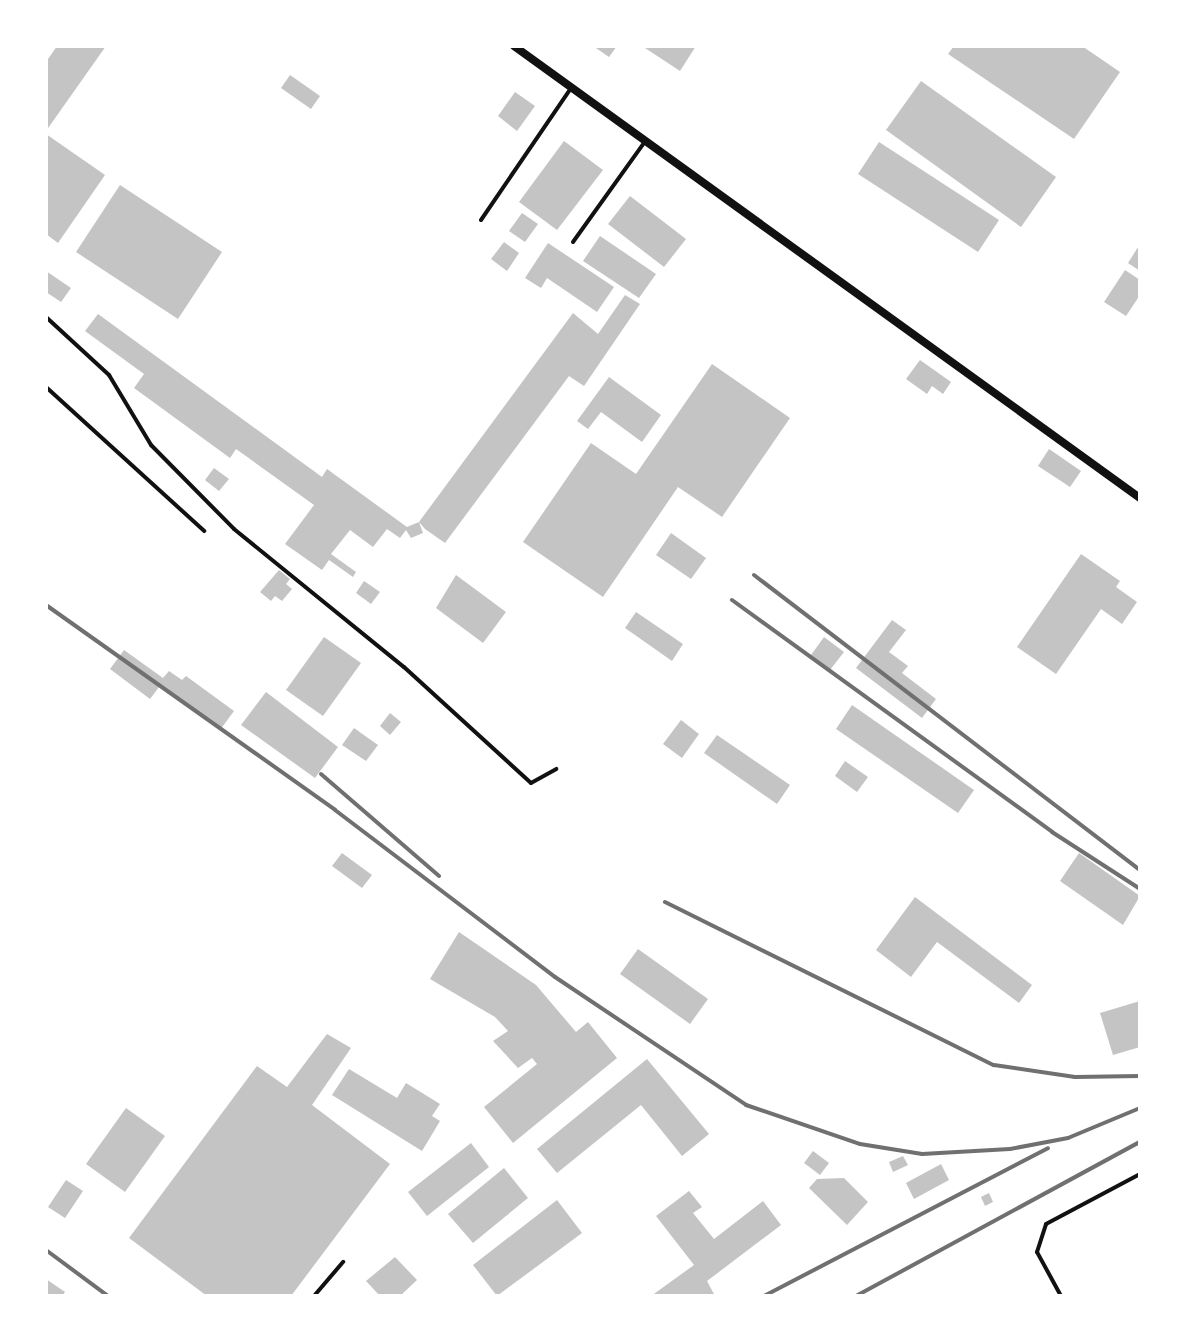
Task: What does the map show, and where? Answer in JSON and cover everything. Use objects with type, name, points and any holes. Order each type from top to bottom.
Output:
[{"type":"street","points":[[514,46],[1140,498]]},
{"type":"lane","points":[[481,220],[571,88]]},
{"type":"lane","points":[[573,242],[646,141]]},
{"type":"lane","points":[[46,317],[109,375],[151,445],[234,529],[404,667],[531,783],[556,769]]},
{"type":"lane","points":[[46,387],[204,531]]},
{"type":"lane","points":[[1061,1296],[1037,1252],[1046,1224],[1140,1174]]},
{"type":"lane","points":[[314,1296],[343,1262]]},
{"type":"building","points":[[57,46],[106,46],[46,131],[46,62]]},
{"type":"building","points":[[593,46],[617,46],[609,57]]},
{"type":"building","points":[[642,46],[696,46],[680,71]]},
{"type":"building","points":[[954,46],[1082,46],[1120,72],[1074,139],[948,54]]},
{"type":"building","points":[[290,75],[320,96],[311,109],[281,88]]},
{"type":"building","points":[[921,81],[1056,177],[1021,227],[886,130]]},
{"type":"building","points":[[515,92],[535,106],[517,131],[498,116]]},
{"type":"building","points":[[46,134],[105,175],[58,243],[46,234]]},
{"type":"building","points":[[564,141],[603,170],[557,230],[519,202]]},
{"type":"building","points":[[879,142],[999,220],[978,252],[858,174]]},
{"type":"building","points":[[120,185],[222,252],[178,319],[76,252]]},
{"type":"building","points":[[630,196],[686,239],[664,267],[608,224]]},
{"type":"building","points":[[522,213],[538,224],[525,242],[509,231]]},
{"type":"building","points":[[600,236],[656,274],[639,298],[583,261]]},
{"type":"building","points":[[504,242],[519,253],[507,271],[491,259]]},
{"type":"building","points":[[548,243],[614,287],[597,312],[547,278],[541,288],[525,278]]},
{"type":"building","points":[[1140,244],[1140,271],[1128,263]]},
{"type":"building","points":[[1125,270],[1140,280],[1140,295],[1126,316],[1104,302]]},
{"type":"building","points":[[46,271],[71,288],[61,302],[46,292]]},
{"type":"building","points":[[625,295],[640,304],[584,386],[569,376],[445,543],[425,529],[419,522],[573,313],[598,334]]},
{"type":"building","points":[[98,314],[322,477],[327,469],[407,527],[419,522],[423,533],[411,538],[406,530],[400,538],[387,529],[373,547],[350,530],[331,554],[356,572],[353,577],[329,560],[322,570],[285,544],[314,505],[236,449],[230,458],[134,388],[144,374],[85,331]]},
{"type":"building","points":[[920,360],[951,382],[943,394],[932,386],[927,394],[906,379]]},
{"type":"building","points":[[712,364],[790,418],[722,517],[678,487],[603,597],[523,542],[591,443],[636,474]]},
{"type":"building","points":[[609,377],[661,415],[642,442],[601,412],[588,429],[577,421]]},
{"type":"building","points":[[1049,449],[1081,471],[1070,487],[1038,466]]},
{"type":"building","points":[[214,468],[229,479],[219,491],[205,480]]},
{"type":"building","points":[[671,533],[706,558],[691,579],[656,555]]},
{"type":"building","points":[[1081,554],[1120,581],[1116,587],[1137,602],[1122,624],[1101,609],[1056,674],[1017,647]]},
{"type":"building","points":[[279,570],[290,579],[286,584],[292,589],[282,601],[275,596],[271,601],[260,592]]},
{"type":"building","points":[[456,575],[506,612],[483,643],[436,608]]},
{"type":"building","points":[[364,581],[380,592],[371,604],[356,593]]},
{"type":"building","points":[[636,612],[683,644],[672,661],[625,628]]},
{"type":"building","points":[[892,620],[906,630],[889,652],[908,666],[902,673],[936,699],[922,718],[856,668]]},
{"type":"building","points":[[324,637],[361,663],[323,716],[286,690]]},
{"type":"building","points":[[824,637],[844,652],[830,670],[811,655]]},
{"type":"building","points":[[124,650],[163,678],[169,671],[182,680],[186,676],[234,711],[220,730],[159,687],[150,699],[110,669]]},
{"type":"building","points":[[266,692],[338,747],[315,778],[241,725]]},
{"type":"building","points":[[852,705],[974,790],[958,813],[836,729]]},
{"type":"building","points":[[390,713],[401,722],[390,735],[380,726]]},
{"type":"building","points":[[681,720],[699,734],[682,758],[663,744]]},
{"type":"building","points":[[354,728],[378,745],[366,761],[342,745]]},
{"type":"building","points":[[717,735],[790,785],[777,804],[704,753]]},
{"type":"building","points":[[845,761],[868,777],[857,792],[835,776]]},
{"type":"building","points":[[342,853],[372,875],[362,888],[332,866]]},
{"type":"building","points":[[1079,853],[1140,896],[1123,925],[1060,881]]},
{"type":"building","points":[[915,897],[1032,985],[1019,1003],[937,942],[911,977],[876,950]]},
{"type":"building","points":[[459,932],[536,985],[576,1032],[588,1022],[617,1058],[513,1143],[484,1107],[537,1064],[532,1058],[518,1068],[493,1041],[508,1031],[495,1017],[430,979]]},
{"type":"building","points":[[638,949],[708,999],[690,1024],[620,974]]},
{"type":"building","points":[[1140,1001],[1140,1047],[1113,1055],[1100,1013]]},
{"type":"building","points":[[327,1034],[351,1048],[312,1105],[390,1164],[291,1296],[207,1296],[129,1238],[257,1066],[287,1087]]},
{"type":"building","points":[[647,1059],[709,1134],[682,1156],[641,1105],[557,1173],[537,1149]]},
{"type":"building","points":[[349,1069],[397,1098],[406,1083],[440,1104],[432,1116],[440,1121],[422,1151],[332,1095]]},
{"type":"building","points":[[126,1108],[165,1136],[125,1192],[86,1164]]},
{"type":"building","points":[[471,1143],[489,1167],[427,1216],[408,1192]]},
{"type":"building","points":[[813,1151],[829,1163],[820,1175],[804,1163]]},
{"type":"building","points":[[903,1156],[908,1165],[893,1172],[889,1162]]},
{"type":"building","points":[[941,1164],[949,1180],[914,1199],[906,1183]]},
{"type":"building","points":[[504,1168],[528,1198],[473,1243],[448,1214]]},
{"type":"building","points":[[844,1178],[868,1202],[847,1225],[809,1188],[817,1179]]},
{"type":"building","points":[[66,1180],[83,1191],[65,1218],[48,1207]]},
{"type":"building","points":[[689,1191],[702,1207],[693,1213],[714,1239],[763,1201],[781,1225],[707,1281],[715,1296],[651,1296],[694,1265],[656,1216]]},
{"type":"building","points":[[989,1193],[993,1202],[985,1206],[981,1197]]},
{"type":"building","points":[[557,1200],[582,1233],[497,1296],[473,1265]]},
{"type":"building","points":[[395,1257],[417,1280],[400,1296],[380,1296],[366,1281]]},
{"type":"building","points":[[46,1279],[65,1292],[62,1296],[46,1296]]},
{"type":"railway","points":[[754,575],[1140,870]]},
{"type":"railway","points":[[732,600],[1052,832],[1140,889]]},
{"type":"railway","points":[[46,605],[335,810],[555,977],[746,1105],[860,1144],[922,1154],[1010,1149],[1068,1138],[1140,1108]]},
{"type":"railway","points":[[321,774],[439,876]]},
{"type":"railway","points":[[665,902],[994,1065],[1075,1077],[1140,1076]]},
{"type":"railway","points":[[856,1296],[1140,1142]]},
{"type":"railway","points":[[764,1296],[1048,1148]]},
{"type":"railway","points":[[46,1250],[108,1296]]}]
